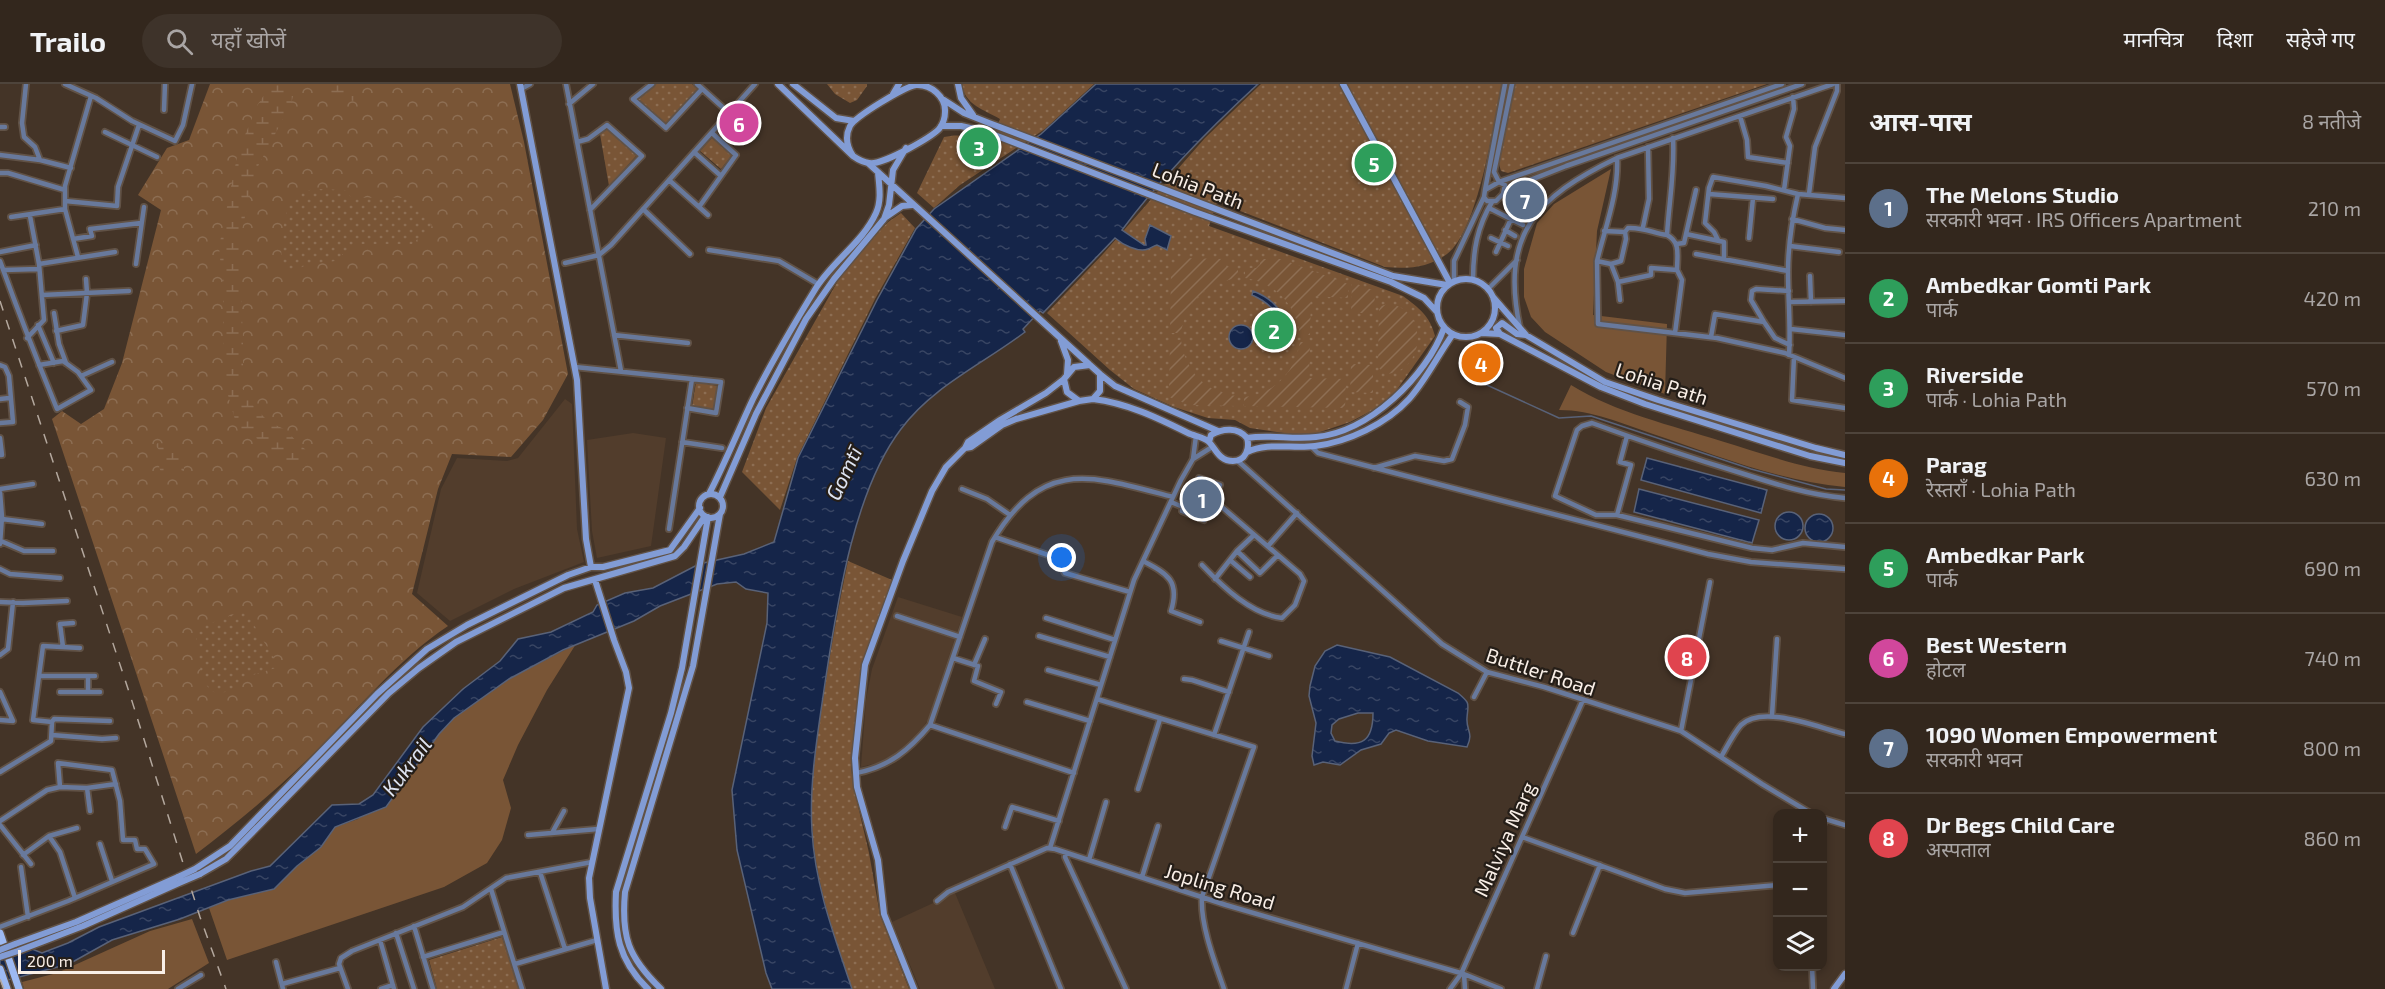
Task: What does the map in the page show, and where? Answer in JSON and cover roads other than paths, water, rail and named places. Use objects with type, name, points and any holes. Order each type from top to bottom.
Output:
[{"type":"main road","points":[[1,936],[19,989]]},
{"type":"main road","points":[[0,969],[7,989]]},
{"type":"street","points":[[26,84],[22,123],[24,136],[36,147],[40,160]]},
{"type":"street","points":[[66,84],[171,141],[177,140],[183,125],[192,84]]},
{"type":"street","points":[[164,110],[165,84]]},
{"type":"street","points":[[530,84],[521,87],[575,367],[586,539],[591,567]]},
{"type":"street","points":[[566,84],[621,371]]},
{"type":"street","points":[[569,104],[593,84]]},
{"type":"street","points":[[652,84],[633,99],[666,128],[702,88]]},
{"type":"street","points":[[697,84],[729,113]]},
{"type":"street","points":[[565,263],[599,255],[611,245],[756,84]]},
{"type":"street","points":[[778,84],[853,156],[868,163],[1059,338],[1115,386],[1218,431]]},
{"type":"street","points":[[794,84],[836,118],[854,121]]},
{"type":"street","points":[[889,99],[898,84]]},
{"type":"street","points":[[853,156],[847,139],[854,121],[906,88],[922,84]]},
{"type":"street","name":"Lohia Path","points":[[922,84],[975,118],[1197,203],[1393,276],[1450,283]]},
{"type":"street","points":[[958,84],[961,98],[967,110],[975,118]]},
{"type":"street","points":[[1343,84],[1450,283]]},
{"type":"street","points":[[1473,280],[1477,232],[1490,205],[1500,199],[1505,190],[1505,185],[1499,182],[1494,172],[1495,149],[1506,84]]},
{"type":"street","points":[[1450,283],[1473,280],[1488,290],[1493,297],[1494,313],[1487,328],[1481,333],[1462,337],[1444,328],[1437,312],[1438,297],[1450,283],[1454,261],[1484,197],[1512,84]]},
{"type":"street","points":[[1485,190],[1499,182],[1782,84]]},
{"type":"street","points":[[1505,190],[1566,166],[1802,84]]},
{"type":"street","points":[[1500,334],[1496,328],[1502,323],[1517,334],[1523,333],[1516,307],[1516,260],[1523,233],[1533,215],[1550,197],[1583,175],[1617,158],[1835,84],[1837,91],[1815,147],[1809,194]]},
{"type":"street","points":[[78,257],[66,209],[65,190],[91,96]]},
{"type":"street","points":[[1784,190],[1790,146],[1786,137],[1794,109],[1793,97]]},
{"type":"street","points":[[868,163],[884,160],[932,134],[941,126],[945,116],[944,100]]},
{"type":"street","points":[[1740,116],[1747,140],[1748,157],[1788,163]]},
{"type":"street","points":[[577,142],[588,139],[607,124],[642,156],[590,210]]},
{"type":"street","points":[[65,201],[117,206],[118,187],[139,125]]},
{"type":"street","name":"Lohia Path","points":[[941,126],[961,126],[984,132],[1195,212],[1391,282],[1424,298],[1437,312]]},
{"type":"street","points":[[105,132],[157,157]]},
{"type":"street","points":[[699,207],[736,155],[711,133]]},
{"type":"street","points":[[1667,235],[1671,207],[1671,173],[1675,164],[1673,138]]},
{"type":"street","points":[[1643,227],[1649,199],[1648,147]]},
{"type":"street","points":[[884,219],[889,205],[893,170],[906,148]]},
{"type":"street","points":[[694,152],[721,176]]},
{"type":"street","points":[[0,155],[40,160],[71,168]]},
{"type":"street","points":[[1617,158],[1618,171],[1597,261],[1598,324],[1711,337],[1792,356],[1845,378]]},
{"type":"street","points":[[0,957],[122,910],[200,874],[226,859],[366,711],[377,694],[427,650],[467,625],[570,574],[591,567],[611,565],[670,550],[700,508],[701,500],[709,494],[754,399],[818,285],[868,226],[877,212],[880,198],[878,172]]},
{"type":"street","points":[[0,173],[8,173],[65,190]]},
{"type":"street","points":[[1718,240],[1705,223],[1708,194],[1713,177],[1798,194],[1845,198]]},
{"type":"street","points":[[669,180],[708,215]]},
{"type":"street","points":[[1676,244],[1684,243],[1696,190]]},
{"type":"street","points":[[1708,194],[1773,199]]},
{"type":"street","points":[[1798,194],[1792,219],[1788,271],[1792,400],[1845,408]]},
{"type":"street","points":[[1484,197],[1490,205],[1522,225]]},
{"type":"street","points":[[1749,238],[1753,198]]},
{"type":"street","points":[[661,989],[634,958],[626,939],[623,918],[625,892],[693,666],[723,506],[720,497],[756,414],[806,319],[834,279],[884,219],[894,210],[912,205]]},
{"type":"street","points":[[136,264],[144,207]]},
{"type":"street","points":[[11,217],[66,209]]},
{"type":"street","points":[[643,210],[690,254]]},
{"type":"street","points":[[27,338],[44,320],[39,266],[30,216]]},
{"type":"street","points":[[1496,252],[1511,219]]},
{"type":"street","points":[[1792,219],[1825,228],[1845,230]]},
{"type":"street","points":[[73,239],[92,236],[90,229],[141,223]]},
{"type":"street","points":[[1604,231],[1625,232],[1628,228],[1643,227],[1650,232],[1672,238],[1676,244],[1677,270],[1682,280],[1675,333]]},
{"type":"street","points":[[1505,230],[1515,236]]},
{"type":"street","points":[[1597,261],[1611,264],[1621,261],[1626,239],[1625,232]]},
{"type":"street","points":[[1686,234],[1724,242],[1724,259]]},
{"type":"street","points":[[1491,238],[1509,246]]},
{"type":"street","points":[[0,252],[36,245]]},
{"type":"street","points":[[1790,246],[1839,252]]},
{"type":"street","points":[[709,250],[779,261],[818,285]]},
{"type":"street","points":[[3,270],[116,252]]},
{"type":"street","points":[[1696,254],[1788,271]]},
{"type":"street","points":[[1488,290],[1516,260]]},
{"type":"street","points":[[0,261],[27,338],[57,409],[91,390],[81,376],[66,363],[56,331],[54,313]]},
{"type":"street","points":[[1611,264],[1618,282],[1620,300]]},
{"type":"street","points":[[1618,282],[1651,275],[1651,268],[1677,270]]},
{"type":"street","points":[[1810,276],[1811,302]]},
{"type":"street","points":[[56,331],[83,325],[87,293],[86,279]]},
{"type":"street","points":[[1789,291],[1756,289],[1752,291],[1751,300],[1775,338],[1790,345]]},
{"type":"street","points":[[42,295],[129,291]]},
{"type":"street","name":"Lohia Path","points":[[1493,297],[1523,333],[1605,382],[1845,455]]},
{"type":"street","points":[[1790,302],[1845,301]]},
{"type":"street","points":[[1711,337],[1715,314],[1764,322]]},
{"type":"street","points":[[38,325],[54,363]]},
{"type":"street","points":[[1247,438],[1258,436],[1319,437],[1367,419],[1406,388],[1440,339],[1444,328]]},
{"type":"street","points":[[1791,330],[1845,335]]},
{"type":"street","name":"Lohia Path","points":[[1481,333],[1500,334],[1602,387],[1645,404],[1810,456],[1845,463]]},
{"type":"street","points":[[1247,453],[1249,446],[1247,438],[1236,430],[1218,431],[1211,435],[1211,444],[1215,452],[1227,460],[1238,461],[1247,453],[1262,446],[1298,449],[1323,446],[1362,433],[1388,418],[1409,399],[1453,334]]},
{"type":"street","points":[[614,335],[688,343]]},
{"type":"street","points":[[1059,338],[1068,360],[1065,377],[1067,392],[1079,401]]},
{"type":"street","points":[[81,376],[112,362]]},
{"type":"street","points":[[39,365],[66,363]]},
{"type":"street","points":[[0,365],[5,367],[9,376],[12,422],[0,423]]},
{"type":"street","points":[[914,989],[884,914],[878,860],[857,787],[858,712],[865,665],[903,561],[946,466],[965,448],[968,442],[1065,377],[1079,365],[1094,368]]},
{"type":"street","points":[[575,367],[722,382],[716,413],[687,408]]},
{"type":"street","points":[[1093,399],[1100,391],[1100,374]]},
{"type":"street","points":[[669,529],[692,379]]},
{"type":"street","points":[[0,399],[9,398]]},
{"type":"street","points":[[965,448],[971,447],[1016,419],[1093,399],[1124,406],[1168,422],[1211,444]]},
{"type":"street","points":[[1374,468],[1415,456],[1444,461],[1452,459],[1467,416],[1468,407],[1460,402]]},
{"type":"street","points":[[1845,498],[1818,495],[1780,485],[1592,423],[1576,430],[1555,496],[1596,515],[1617,515],[1763,550],[1803,543],[1845,547]]},
{"type":"street","points":[[937,901],[948,892],[1050,848],[1130,592],[1193,459],[1196,436]]},
{"type":"street","points":[[1617,515],[1631,465],[1620,462],[1627,436]]},
{"type":"street","points":[[0,438],[2,455],[0,455]]},
{"type":"street","points":[[682,442],[722,448]]},
{"type":"street","points":[[1193,459],[1211,444]]},
{"type":"street","points":[[1312,447],[1318,453],[1708,554],[1751,562],[1845,569]]},
{"type":"street","name":"Buttler Road","points":[[1238,461],[1442,644],[1486,672],[1681,731],[1806,809]]},
{"type":"street","points":[[856,773],[886,765],[912,746],[930,725],[995,537],[1021,504],[1040,490],[1064,480],[1084,477],[1108,480],[1172,500],[1183,507],[1182,511],[1204,520],[1221,485],[1199,478],[1183,507]]},
{"type":"street","points":[[33,484],[0,491],[1,543],[24,550],[53,551]]},
{"type":"street","points":[[963,489],[987,499],[1011,515]]},
{"type":"street","points":[[709,494],[720,497]]},
{"type":"street","points":[[648,989],[632,970],[617,937],[614,921],[616,892],[675,700],[698,590],[707,516],[700,508]]},
{"type":"street","points":[[1202,566],[1215,579],[1266,616],[1282,618],[1295,605],[1304,580],[1223,508]]},
{"type":"street","points":[[1268,546],[1297,513]]},
{"type":"street","points":[[0,950],[107,910],[178,877],[218,855],[366,711],[419,668],[456,642],[573,586],[596,582],[614,573],[675,556],[707,516],[720,514]]},
{"type":"street","points":[[2,519],[42,524]]},
{"type":"street","points":[[1215,579],[1237,551],[1254,535]]},
{"type":"street","points":[[995,537],[1057,558],[1065,573],[1130,592]]},
{"type":"street","points":[[1237,551],[1260,573],[1278,555]]},
{"type":"street","points":[[1230,560],[1250,577]]},
{"type":"street","points":[[1143,561],[1166,573],[1173,584],[1176,594],[1171,611],[1200,622]]},
{"type":"street","points":[[611,565],[614,573]]},
{"type":"street","points":[[0,569],[10,574],[60,578]]},
{"type":"street","points":[[570,574],[573,586]]},
{"type":"street","points":[[596,582],[629,687],[589,878],[590,898],[606,989]]},
{"type":"street","points":[[1681,731],[1710,582]]},
{"type":"street","points":[[0,602],[67,601]]},
{"type":"street","points":[[0,655],[8,650],[13,602]]},
{"type":"street","points":[[897,616],[960,637]]},
{"type":"street","points":[[1046,618],[1115,640]]},
{"type":"street","points":[[63,647],[60,624],[73,623]]},
{"type":"street","points":[[1214,735],[1249,632]]},
{"type":"street","points":[[1039,636],[1110,657]]},
{"type":"street","points":[[974,665],[985,639]]},
{"type":"street","points":[[1772,715],[1777,639]]},
{"type":"street","points":[[1221,640],[1269,657]]},
{"type":"street","points":[[80,648],[43,646],[33,720],[110,721]]},
{"type":"street","points":[[953,658],[978,666],[974,681],[1001,692],[996,704]]},
{"type":"street","points":[[1048,670],[1101,685]]},
{"type":"street","points":[[1474,697],[1486,672]]},
{"type":"street","points":[[39,676],[95,676]]},
{"type":"street","points":[[88,676],[88,692]]},
{"type":"street","points":[[1184,679],[1228,692]]},
{"type":"street","points":[[0,692],[13,721],[0,720]]},
{"type":"street","points":[[60,692],[100,692]]},
{"type":"street","points":[[1097,699],[1254,747],[1202,897],[1201,906],[1205,924],[1224,989]]},
{"type":"street","name":"Malviya Marg","points":[[1450,989],[1462,974],[1583,700]]},
{"type":"street","points":[[1027,702],[1090,721]]},
{"type":"street","points":[[1721,757],[1741,726],[1749,720],[1772,715],[1845,734]]},
{"type":"street","points":[[1138,789],[1160,718]]},
{"type":"street","points":[[0,772],[51,741],[52,722]]},
{"type":"street","points":[[930,725],[1074,773]]},
{"type":"street","points":[[52,735],[116,738]]},
{"type":"street","points":[[0,927],[154,864],[145,849],[137,849],[135,840],[123,840],[120,801],[112,770],[58,764],[60,788]]},
{"type":"street","points":[[31,864],[0,823],[47,790],[117,784]]},
{"type":"street","points":[[87,788],[90,811]]},
{"type":"street","points":[[1089,860],[1106,801]]},
{"type":"street","points":[[1005,827],[1012,807],[1059,821]]},
{"type":"street","points":[[552,833],[564,811]]},
{"type":"street","points":[[1827,819],[1845,825]]},
{"type":"street","points":[[1142,877],[1158,826]]},
{"type":"street","points":[[23,855],[49,836],[76,828]]},
{"type":"street","points":[[528,835],[598,829]]},
{"type":"street","points":[[49,836],[60,852],[75,898]]},
{"type":"street","points":[[1522,837],[1665,889],[1685,893],[1773,885]]},
{"type":"street","points":[[100,844],[112,881]]},
{"type":"street","name":"Jopling Road","points":[[1050,848],[1202,897],[1462,974],[1502,989]]},
{"type":"street","points":[[1066,852],[1065,857],[1126,989]]},
{"type":"street","points":[[348,989],[339,964],[341,958],[396,933],[463,907],[506,878],[592,862]]},
{"type":"street","points":[[1010,864],[1061,989]]},
{"type":"street","points":[[1574,933],[1600,865]]},
{"type":"street","points":[[21,867],[28,916]]},
{"type":"street","points":[[540,872],[565,949]]},
{"type":"street","points":[[491,889],[522,989]]},
{"type":"street","points":[[414,926],[433,989]]},
{"type":"street","points":[[423,957],[504,932]]},
{"type":"street","points":[[396,933],[414,989]]},
{"type":"street","points":[[380,940],[393,987],[381,989]]},
{"type":"street","points":[[514,964],[597,940]]},
{"type":"street","points":[[1346,989],[1358,944]]},
{"type":"street","points":[[1537,989],[1546,956]]},
{"type":"street","points":[[276,962],[282,987],[340,968]]},
{"type":"street","points":[[1812,971],[1813,989]]},
{"type":"street","points":[[1462,974],[1465,989]]},
{"type":"street","points":[[1834,989],[1845,974]]},
{"type":"street","points":[[178,989],[201,975]]},
{"type":"water","points":[[1096,84],[1258,84],[1187,154],[1122,230],[1146,245],[1145,239],[1150,225],[1171,236],[1167,250],[1157,245],[1144,250],[1135,249],[1115,238],[1043,313],[1040,311],[1023,329],[1025,332],[959,376],[928,400],[901,429],[884,455],[859,516],[849,550],[830,652],[812,794],[812,831],[821,892],[852,989],[772,989],[766,973],[737,850],[732,790],[767,623],[768,593],[746,589],[736,582],[717,584],[660,606],[634,621],[563,650],[509,679],[454,718],[439,734],[386,807],[335,827],[321,847],[297,866],[274,889],[228,900],[180,919],[112,940],[69,964],[0,982],[0,960],[32,949],[42,953],[99,927],[270,866],[332,805],[359,804],[373,795],[423,727],[463,689],[500,661],[518,639],[551,632],[593,612],[597,605],[625,593],[653,588],[699,564],[744,554],[774,542],[798,458],[877,300],[916,229],[934,209],[1041,134]]},
{"type":"water","points":[[1253,291],[1274,304],[1282,314],[1287,326],[1283,327],[1275,312],[1252,295]]},
{"type":"water","points":[[1241,325],[1246,326],[1252,332],[1252,342],[1246,348],[1241,349],[1236,348],[1230,342],[1229,337],[1230,332],[1236,326]]},
{"type":"water","points":[[1647,458],[1767,490],[1761,513],[1641,480]]},
{"type":"water","points":[[1639,489],[1759,520],[1752,543],[1634,512]]},
{"type":"water","points":[[1789,512],[1799,516],[1803,526],[1799,536],[1789,540],[1779,536],[1775,526],[1779,516]]},
{"type":"water","points":[[1819,514],[1829,518],[1833,528],[1829,538],[1819,542],[1809,538],[1805,528],[1809,518]]},
{"type":"water","points":[[1337,645],[1390,657],[1458,693],[1468,704],[1467,722],[1470,738],[1467,747],[1428,741],[1396,730],[1389,733],[1381,744],[1361,750],[1340,765],[1323,762],[1314,765],[1312,756],[1316,723],[1309,696],[1315,666],[1325,651]],"holes":[[[1358,713],[1373,713],[1371,730],[1364,740],[1352,744],[1335,741],[1331,733],[1332,725],[1339,719]]]},
{"type":"waterway","points":[[1465,375],[1559,418],[1591,416],[1751,469],[1826,489],[1845,490]]},
{"type":"railway","points":[[0,301],[131,698],[200,917],[226,989]]},
{"type":"railway","points":[[0,979],[4,989]]},
{"type":"place","name":"Best Western","points":[[739,123]]},
{"type":"place","name":"Riverside","points":[[979,147]]},
{"type":"place","name":"Ambedkar Park","points":[[1374,163]]},
{"type":"place","name":"1090 Women Empowerment","points":[[1525,200]]},
{"type":"place","name":"Ambedkar Gomti Park","points":[[1274,330]]},
{"type":"place","name":"Parag","points":[[1481,363]]},
{"type":"place","name":"The Melons Studio","points":[[1202,499]]},
{"type":"place","name":"Dr Begs Child Care","points":[[1687,657]]},
{"type":"water label","name":"Gomtī","points":[[843,473]]},
{"type":"water label","name":"Kukrail","points":[[406,766]]}]
